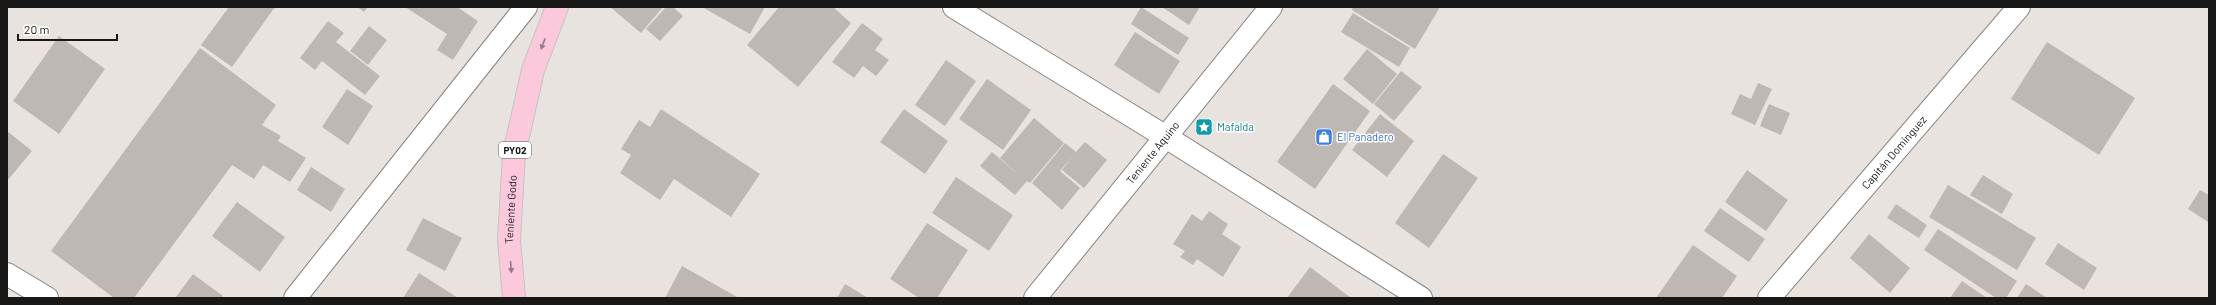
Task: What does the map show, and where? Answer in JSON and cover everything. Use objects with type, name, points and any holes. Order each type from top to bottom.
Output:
[{"type":"main road","name":"Teniente Godo","points":[[514,298],[509,240],[514,154],[533,70],[557,7]]},
{"type":"street","points":[[295,298],[526,7]]},
{"type":"street","points":[[954,7],[1166,137],[1421,298]]},
{"type":"street","name":"Teniente Aquino","points":[[1035,298],[1271,7]]},
{"type":"street","name":"Capitán Dominguez","points":[[1769,298],[2019,7]]},
{"type":"street","points":[[7,274],[47,298]]},
{"type":"building","points":[[229,7],[275,7],[232,67],[201,45]]},
{"type":"building","points":[[357,7],[368,7],[364,12]]},
{"type":"building","points":[[405,7],[457,7],[478,21],[453,60],[437,50],[447,34]]},
{"type":"building","points":[[610,7],[663,7],[641,33]]},
{"type":"building","points":[[666,7],[673,7],[683,16],[660,41],[646,29]]},
{"type":"building","points":[[702,7],[765,7],[750,34]]},
{"type":"building","points":[[779,7],[833,7],[851,23],[798,87],[747,45]]},
{"type":"building","points":[[1141,7],[1189,38],[1178,55],[1131,24]]},
{"type":"building","points":[[1162,7],[1200,7],[1189,25]]},
{"type":"building","points":[[1353,7],[1440,7],[1415,49],[1352,10]]},
{"type":"building","points":[[1353,13],[1410,48],[1399,67],[1341,32]]},
{"type":"building","points":[[328,21],[344,33],[336,42],[380,76],[365,95],[322,61],[315,70],[300,58]]},
{"type":"building","points":[[862,23],[883,39],[875,50],[889,60],[876,76],[863,66],[854,78],[832,62]]},
{"type":"building","points":[[369,26],[387,40],[368,65],[350,51]]},
{"type":"building","points":[[1135,32],[1180,61],[1159,94],[1114,65]]},
{"type":"building","points":[[59,36],[105,69],[59,134],[13,101]]},
{"type":"building","points":[[2047,42],[2135,98],[2099,155],[2011,99]]},
{"type":"building","points":[[200,48],[276,105],[262,125],[281,136],[278,141],[306,158],[290,182],[263,165],[254,179],[232,165],[134,298],[114,298],[51,251]]},
{"type":"building","points":[[1367,49],[1397,74],[1373,104],[1343,79]]},
{"type":"building","points":[[946,60],[976,81],[945,126],[915,105]]},
{"type":"building","points":[[1401,71],[1422,87],[1394,121],[1374,104]]},
{"type":"building","points":[[987,79],[1031,110],[1003,150],[959,119]]},
{"type":"building","points":[[1758,83],[1772,89],[1755,125],[1731,114],[1740,94],[1751,99]]},
{"type":"building","name":"El Panadero","points":[[1333,84],[1370,111],[1315,189],[1277,162]]},
{"type":"building","points":[[347,89],[373,106],[348,145],[322,127]]},
{"type":"building","points":[[1769,104],[1790,113],[1781,135],[1760,126]]},
{"type":"building","points":[[661,109],[760,174],[731,217],[674,179],[660,200],[620,173],[631,155],[621,149],[639,120],[650,127]]},
{"type":"building","points":[[904,109],[948,141],[925,174],[880,142]]},
{"type":"building","points":[[1380,114],[1414,141],[1387,177],[1352,150]]},
{"type":"building","points":[[1034,118],[1064,143],[1030,183],[1027,181],[1015,195],[980,166],[992,152],[1019,175],[1000,158]]},
{"type":"building","points":[[7,131],[32,151],[7,181]]},
{"type":"building","points":[[1085,142],[1107,160],[1084,188],[1062,170],[1073,156],[1060,171],[1080,188],[1062,210],[1032,183],[1065,143],[1076,152]]},
{"type":"building","points":[[1443,154],[1478,178],[1429,248],[1395,223]]},
{"type":"building","points":[[311,167],[345,189],[331,212],[297,190]]},
{"type":"building","points":[[1747,170],[1788,200],[1766,231],[1725,202]]},
{"type":"building","points":[[1983,175],[2013,194],[2002,214],[1970,195]]},
{"type":"building","points":[[956,177],[1013,215],[989,251],[932,213]]},
{"type":"building","points":[[1948,185],[2036,238],[2017,270],[1929,217]]},
{"type":"building","points":[[2200,190],[2209,195],[2208,222],[2188,209]]},
{"type":"building","points":[[237,202],[285,237],[260,272],[212,236]]},
{"type":"building","points":[[1896,204],[1927,225],[1919,238],[1887,218]]},
{"type":"building","points":[[1720,208],[1765,239],[1749,262],[1704,231]]},
{"type":"building","points":[[1209,211],[1228,224],[1222,234],[1241,247],[1223,277],[1197,259],[1193,265],[1180,257],[1185,251],[1173,244],[1192,214],[1202,221]]},
{"type":"building","points":[[423,218],[462,238],[445,271],[406,250]]},
{"type":"building","points":[[927,223],[968,250],[937,298],[919,298],[890,279]]},
{"type":"building","points":[[1938,229],[2017,281],[2006,298],[1996,298],[1924,250]]},
{"type":"building","points":[[1869,234],[1910,268],[1890,293],[1850,258]]},
{"type":"building","points":[[2058,243],[2097,268],[2084,290],[2045,264]]},
{"type":"building","points":[[1693,245],[1737,276],[1722,298],[1656,298]]},
{"type":"building","points":[[682,266],[739,298],[665,298]]},
{"type":"building","points":[[1310,267],[1351,298],[1287,298]]},
{"type":"building","points":[[419,273],[458,298],[403,298]]},
{"type":"building","points":[[193,274],[223,296],[221,298],[176,297]]},
{"type":"building","points":[[1962,281],[1987,298],[1950,298]]},
{"type":"building","points":[[845,284],[868,298],[837,298]]},
{"type":"building","points":[[2026,284],[2047,298],[2017,298]]},
{"type":"place","name":"Mafalda","points":[[1204,127]]},
{"type":"place","name":"El Panadero","points":[[1324,137]]}]
